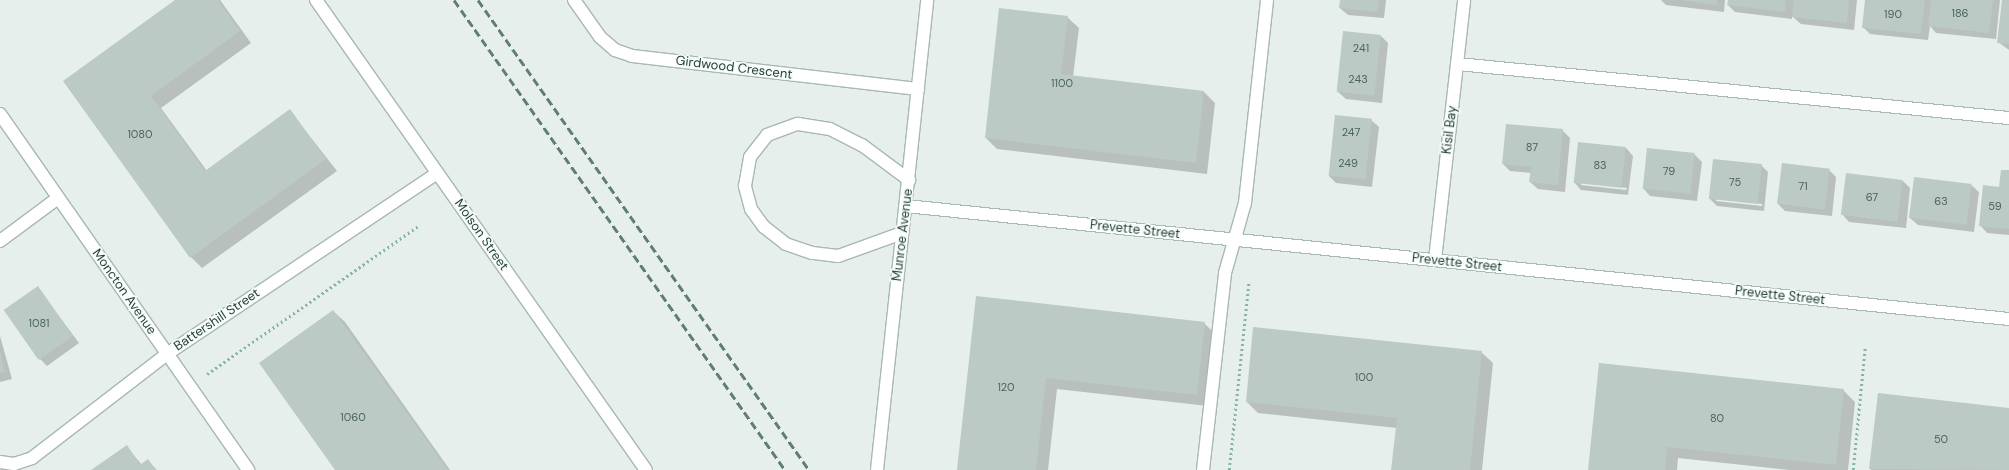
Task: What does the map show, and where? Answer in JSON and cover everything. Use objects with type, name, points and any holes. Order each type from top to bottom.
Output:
[{"type":"street","name":"Molson Street","points":[[316,0],[646,470]]},
{"type":"street","name":"Girdwood Crescent","points":[[574,0],[600,37],[615,50],[632,56],[918,89]]},
{"type":"street","name":"Munroe Avenue","points":[[877,470],[927,0]]},
{"type":"street","points":[[1202,470],[1225,273],[1245,203],[1268,0]]},
{"type":"street","name":"Kisil Bay","points":[[1435,260],[1464,0]]},
{"type":"street","points":[[1458,64],[2009,118]]},
{"type":"street","name":"Moncton Avenue","points":[[0,114],[248,470]]},
{"type":"street","points":[[902,233],[838,256],[812,253],[786,244],[764,227],[751,210],[745,186],[750,157],[767,135],[798,124],[830,129],[862,145],[909,180]]},
{"type":"street","name":"Battershill Street","points":[[0,462],[15,467],[32,458],[167,354],[437,173]]},
{"type":"street","points":[[0,241],[58,198]]},
{"type":"street","name":"Prevette Street","points":[[906,206],[2009,319]]},
{"type":"path","points":[[190,387],[420,225]]},
{"type":"path","points":[[1229,470],[1249,281]]},
{"type":"path","points":[[1853,470],[1865,348]]},
{"type":"building","points":[[175,0],[218,0],[240,31],[151,96],[205,171],[290,109],[326,159],[190,258],[63,81]]},
{"type":"building","points":[[1340,0],[1379,0],[1377,12],[1339,8]]},
{"type":"building","points":[[1680,0],[1717,0],[1717,5]]},
{"type":"building","points":[[1728,0],[1786,0],[1785,12],[1727,5]]},
{"type":"building","points":[[1794,0],[1849,0],[1847,23],[1792,17]]},
{"type":"building","points":[[1865,0],[1925,0],[1921,34],[1862,28]]},
{"type":"building","points":[[1931,0],[1993,0],[1989,33],[1928,26]]},
{"type":"building","points":[[2002,0],[2009,0],[2009,44],[1997,43]]},
{"type":"building","points":[[999,8],[1068,16],[1061,74],[1204,91],[1196,163],[985,138]]},
{"type":"building","points":[[1343,31],[1381,35],[1374,96],[1337,92]]},
{"type":"building","points":[[1335,115],[1372,119],[1365,180],[1329,176]]},
{"type":"building","points":[[1506,124],[1563,129],[1558,185],[1529,182],[1531,167],[1502,164]]},
{"type":"building","points":[[1578,142],[1626,147],[1621,188],[1574,183]]},
{"type":"building","points":[[1647,148],[1695,153],[1690,194],[1643,189]]},
{"type":"building","points":[[1713,159],[1762,164],[1758,204],[1709,199]]},
{"type":"building","points":[[1782,163],[1830,169],[1825,210],[1777,204]]},
{"type":"building","points":[[2001,170],[2009,170],[2009,229],[1979,226],[1983,185],[1999,187]]},
{"type":"building","points":[[1846,173],[1903,180],[1897,222],[1841,215]]},
{"type":"building","points":[[1914,177],[1972,184],[1967,225],[1909,218]]},
{"type":"building","points":[[38,286],[73,336],[39,360],[4,310]]},
{"type":"building","points":[[976,296],[1205,322],[1197,395],[1046,378],[1036,470],[957,470]]},
{"type":"building","points":[[333,310],[448,470],[335,470],[259,363]]},
{"type":"building","points":[[1253,327],[1482,351],[1470,470],[1391,470],[1397,418],[1246,402]]},
{"type":"building","points":[[0,352],[5,372],[0,373]]},
{"type":"building","points":[[1599,363],[1844,389],[1836,465],[1667,447],[1665,470],[1588,470]]},
{"type":"building","points":[[1878,393],[2009,408],[2009,470],[1869,469]]},
{"type":"building","points":[[127,445],[140,465],[148,459],[156,470],[91,470]]},
{"type":"railway","points":[[454,0],[785,470]]},
{"type":"railway","points":[[478,0],[809,470]]}]
